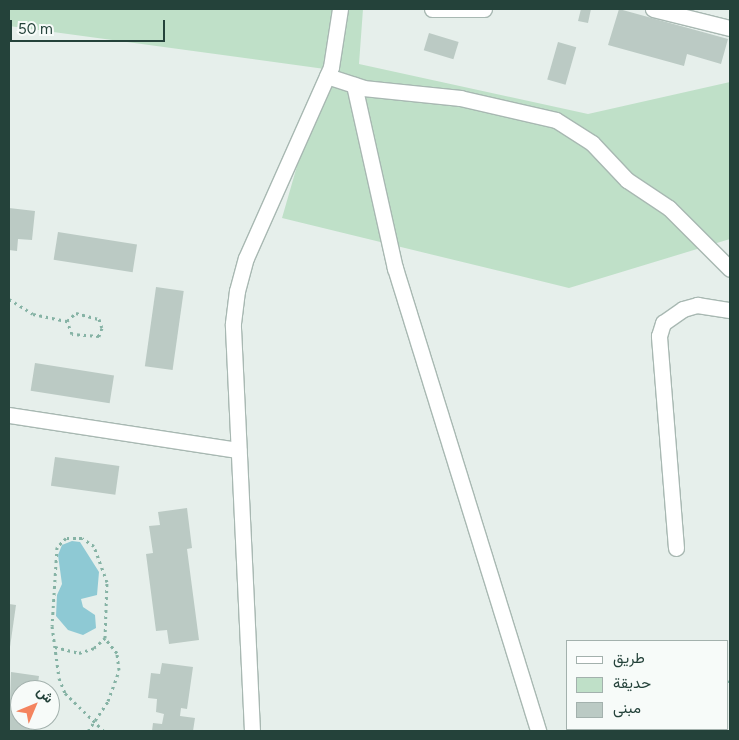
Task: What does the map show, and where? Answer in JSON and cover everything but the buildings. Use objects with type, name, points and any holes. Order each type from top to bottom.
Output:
[{"type":"street","points":[[252,731],[233,323],[237,291],[246,258],[326,76],[340,9]]},
{"type":"street","points":[[432,9],[484,9]]},
{"type":"street","points":[[653,9],[730,28]]},
{"type":"street","points":[[326,76],[354,85],[460,98],[556,120],[592,143],[627,180],[669,208],[730,269]]},
{"type":"street","points":[[354,85],[395,268],[538,731]]},
{"type":"street","points":[[676,548],[659,336],[663,323],[683,309],[697,305],[730,310]]},
{"type":"street","points":[[9,415],[238,450]]},
{"type":"path","points":[[9,299],[33,314],[67,321]]},
{"type":"path","points":[[76,313],[96,317],[102,323],[102,332],[94,338],[72,334],[67,321],[76,313]]},
{"type":"path","points":[[56,647],[79,653],[94,648],[105,638],[110,601],[103,567],[94,546],[74,537],[62,540],[56,552],[51,614],[56,647],[65,693],[104,731]]},
{"type":"path","points":[[88,731],[108,701],[119,670],[117,653],[105,638]]},
{"type":"green space","points":[[9,9],[363,9],[359,64],[588,114],[730,82],[730,239],[569,288],[282,218],[325,69],[9,26]]},
{"type":"water","points":[[72,541],[80,542],[99,572],[97,595],[81,599],[83,607],[95,615],[96,628],[83,635],[68,630],[56,616],[57,595],[62,584],[58,555],[62,545]]}]
